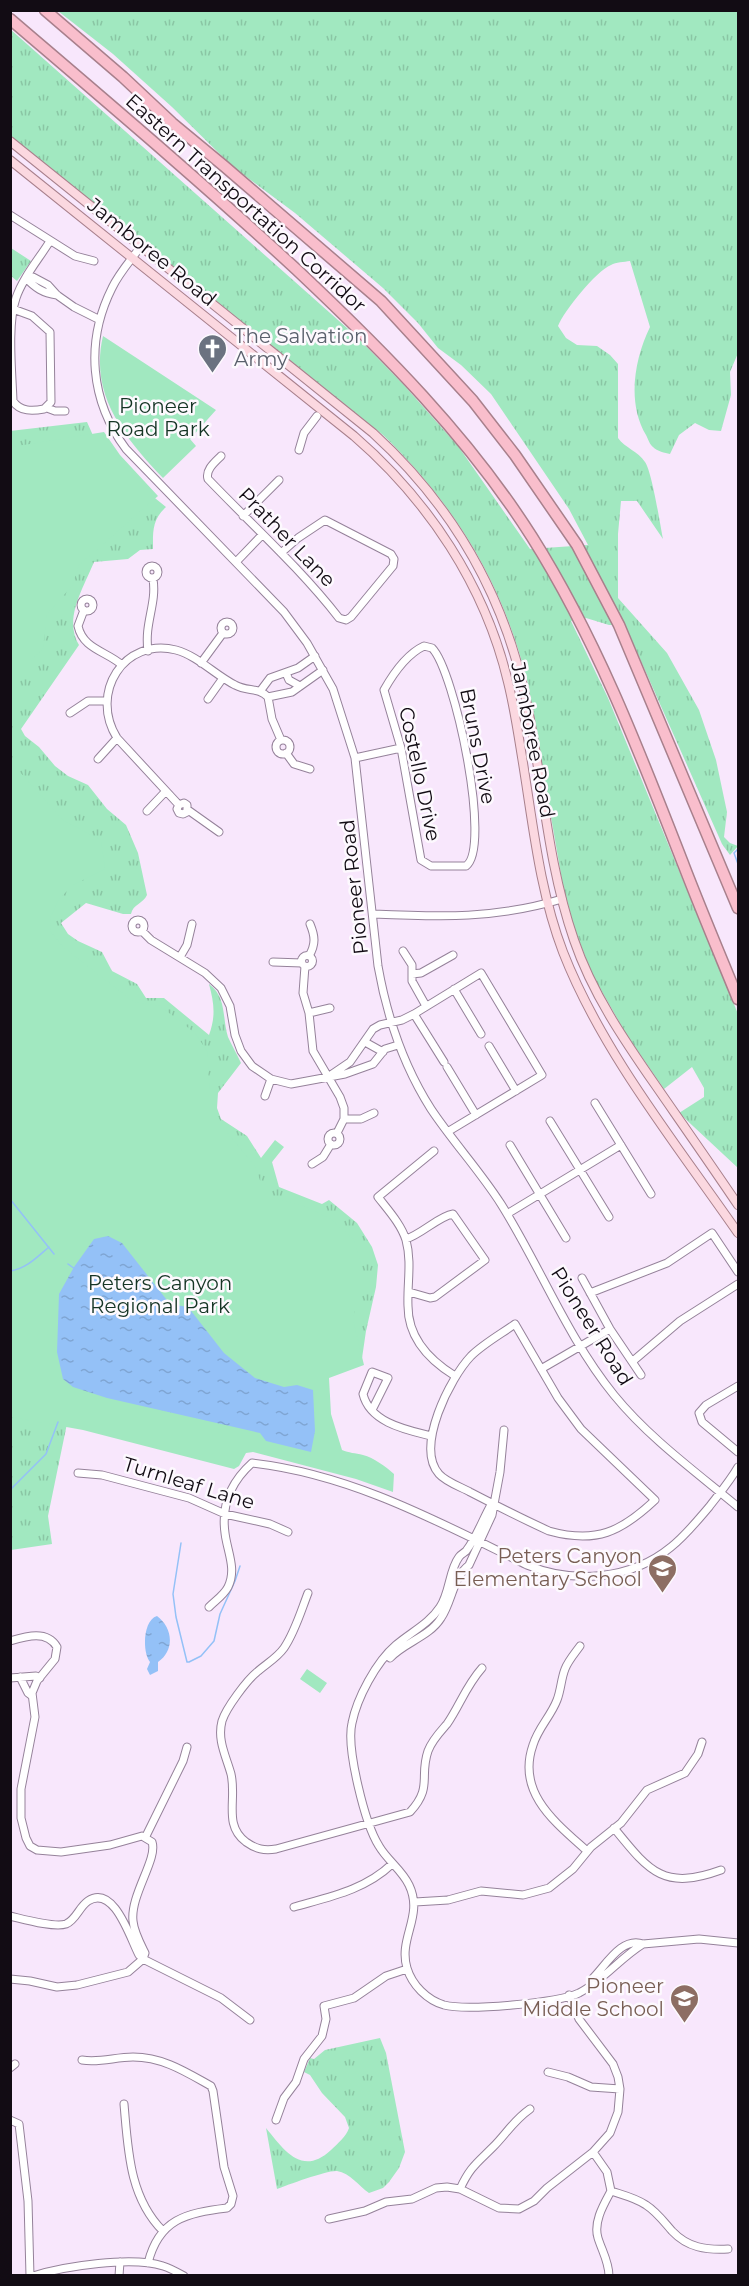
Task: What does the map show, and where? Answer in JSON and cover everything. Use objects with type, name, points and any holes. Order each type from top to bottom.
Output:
[{"type":"highway","name":"Eastern Transportation Corridor","points":[[45,10],[172,123],[381,301],[473,401],[515,455],[577,545],[619,624],[738,908]]},
{"type":"highway","name":"Eastern Transportation Corridor","points":[[10,19],[258,234],[356,325],[442,416],[507,499],[533,539],[579,620],[633,734],[738,999]]},
{"type":"main road","name":"Jamboree Road","points":[[10,141],[373,433],[414,474],[462,537],[487,581],[506,627],[520,673],[552,857],[574,941],[610,1016],[738,1205]]},
{"type":"main road","name":"Jamboree Road","points":[[10,159],[373,452],[416,498],[457,555],[491,630],[507,680],[546,904],[571,970],[601,1031],[738,1233]]},
{"type":"street","points":[[10,215],[75,256],[94,261]]},
{"type":"street","points":[[50,241],[18,292],[14,309],[11,343],[13,401],[16,406],[26,410],[47,408],[65,411]]},
{"type":"street","name":"Pioneer Road","points":[[141,246],[113,285],[98,319],[93,360],[101,403],[115,434],[135,459],[237,561],[284,612],[315,656],[333,689],[356,758],[378,966],[398,1045],[420,1090],[507,1214],[580,1345],[602,1379],[634,1417],[738,1507]]},
{"type":"street","points":[[27,279],[34,287],[48,294],[57,295],[98,319]]},
{"type":"street","points":[[14,309],[32,316],[50,332],[51,402],[47,408]]},
{"type":"street","points":[[299,450],[304,433],[317,416]]},
{"type":"street","name":"Prather Lane","points":[[221,456],[208,470],[207,476],[243,516],[314,586],[339,618],[346,620],[351,617],[393,566],[394,559],[391,554],[325,520],[298,537],[281,553]]},
{"type":"street","points":[[243,516],[279,480]]},
{"type":"street","points":[[237,561],[262,535]]},
{"type":"street","points":[[148,651],[146,636],[155,591],[153,579]]},
{"type":"street","points":[[84,610],[78,626],[84,641],[113,657],[122,665]]},
{"type":"street","points":[[201,663],[223,633]]},
{"type":"street","name":"Costello Drive","points":[[424,646],[418,649],[393,675],[384,690],[401,748],[418,852],[425,864]]},
{"type":"street","name":"Bruns Drive","points":[[424,646],[432,648],[440,659],[450,685],[460,720],[474,819],[471,862],[466,866],[455,867],[425,864]]},
{"type":"street","points":[[219,832],[188,810],[183,814],[179,813],[177,809],[179,805],[117,738],[107,720],[105,701],[111,681],[122,665],[148,651],[168,649],[178,651],[201,663],[244,689],[261,690],[268,697],[272,719],[281,740],[277,744],[277,749],[280,753],[286,753],[294,764],[310,769]]},
{"type":"street","points":[[261,690],[276,674],[286,673],[315,656]]},
{"type":"street","points":[[268,697],[292,692],[323,670]]},
{"type":"street","points":[[286,673],[289,680],[300,686]]},
{"type":"street","points":[[207,699],[223,678]]},
{"type":"street","points":[[70,713],[88,701],[105,701]]},
{"type":"street","points":[[98,759],[117,738]]},
{"type":"street","points":[[356,758],[401,748]]},
{"type":"street","points":[[147,811],[166,791]]},
{"type":"street","points":[[373,914],[472,916],[496,914],[562,899]]},
{"type":"street","points":[[180,957],[187,945],[192,924]]},
{"type":"street","points":[[273,962],[303,965],[313,963],[309,956],[315,939],[310,924]]},
{"type":"street","points":[[142,931],[151,940],[205,973],[221,988],[230,1006],[235,1035],[241,1051],[252,1066],[271,1079],[291,1084],[345,1074],[374,1064],[383,1052],[398,1045]]},
{"type":"street","points":[[403,951],[412,965],[412,981],[426,1006]]},
{"type":"street","points":[[412,974],[421,973],[453,955]]},
{"type":"street","points":[[303,965],[303,993],[309,1013],[314,1051],[340,1097],[344,1119],[337,1133],[333,1132],[329,1136],[328,1140],[331,1144],[323,1157],[312,1164]]},
{"type":"street","points":[[328,1077],[350,1062],[373,1029],[414,1014],[481,973],[542,1075],[449,1131]]},
{"type":"street","points":[[454,989],[481,1034]]},
{"type":"street","points":[[309,1013],[330,1008]]},
{"type":"street","points":[[414,1014],[476,1115]]},
{"type":"street","points":[[365,1041],[383,1052]]},
{"type":"street","points":[[489,1047],[516,1091]]},
{"type":"street","points":[[265,1096],[271,1079]]},
{"type":"street","points":[[595,1103],[651,1194]]},
{"type":"street","points":[[344,1119],[361,1119],[374,1113]]},
{"type":"street","points":[[550,1120],[609,1217]]},
{"type":"street","points":[[510,1145],[566,1238]]},
{"type":"street","points":[[507,1214],[621,1145]]},
{"type":"street","points":[[434,1151],[378,1197],[405,1239],[410,1264],[409,1318],[420,1345],[430,1358],[455,1376]]},
{"type":"street","points":[[405,1239],[428,1229],[447,1215],[453,1214],[485,1260],[435,1297],[430,1298],[409,1292]]},
{"type":"street","points":[[590,1293],[667,1263],[712,1233],[738,1272]]},
{"type":"street","points":[[582,1278],[610,1329],[641,1376]]},
{"type":"street","points":[[633,1361],[680,1321],[738,1284]]},
{"type":"street","points":[[515,1324],[541,1369],[558,1398],[581,1429],[655,1500],[634,1519],[615,1530],[587,1536],[564,1536],[549,1531],[441,1477],[434,1463],[431,1436],[437,1414],[455,1376],[472,1355],[515,1324]]},
{"type":"street","points":[[541,1369],[610,1329]]},
{"type":"street","points":[[372,1410],[388,1378],[372,1372],[363,1394],[372,1410],[396,1427],[431,1436]]},
{"type":"street","points":[[738,1386],[706,1405],[699,1413],[702,1422],[738,1452]]},
{"type":"street","points":[[376,1672],[404,1646],[436,1625],[448,1606],[464,1568],[469,1565],[475,1540],[492,1503],[500,1472],[504,1430]]},
{"type":"street","points":[[209,1607],[228,1587],[231,1576],[232,1563],[225,1533],[228,1495],[235,1481],[252,1463],[278,1466],[388,1498],[545,1573],[564,1576],[615,1574],[648,1562],[670,1548],[692,1528],[738,1467]]},
{"type":"street","name":"Turnleaf Lane","points":[[78,1473],[102,1475],[180,1495],[225,1514],[270,1524],[288,1532]]},
{"type":"street","points":[[475,1540],[458,1559],[446,1597],[435,1614],[384,1658],[363,1691],[350,1734],[352,1761],[377,1843],[409,1884],[415,1902],[405,1951],[407,1969],[417,1986],[427,1996],[452,2006],[540,2002],[576,1994],[612,1971],[633,1950],[643,1944],[699,1940],[738,1943]]},
{"type":"street","points":[[308,1593],[285,1648],[249,1680],[222,1721],[222,1749],[231,1775],[233,1828],[247,1843],[260,1850],[267,1851],[410,1812],[421,1799],[425,1784],[428,1749],[448,1722],[470,1681],[482,1668]]},
{"type":"street","points":[[10,1641],[41,1636],[56,1644],[57,1651],[55,1659],[35,1686],[32,1696],[35,1717],[21,1789],[21,1818],[30,1846],[40,1851],[61,1852],[110,1845],[134,1837],[146,1836],[152,1842],[154,1850],[140,1883],[133,1915],[135,1930],[145,1953],[128,1972],[68,1987],[10,1979]]},
{"type":"street","points":[[580,1646],[565,1669],[557,1700],[537,1733],[529,1763],[535,1795],[543,1809],[587,1851]]},
{"type":"street","points":[[20,1677],[32,1696]]},
{"type":"street","points":[[10,1678],[40,1678]]},
{"type":"street","points":[[415,1902],[448,1900],[481,1891],[533,1894],[559,1882],[587,1851],[630,1812],[647,1790],[685,1773],[698,1754],[702,1742]]},
{"type":"street","points":[[146,1836],[183,1761],[187,1748]]},
{"type":"street","points":[[614,1828],[642,1862],[666,1877],[684,1880],[699,1878],[721,1870]]},
{"type":"street","points":[[294,1907],[351,1890],[376,1878],[392,1864]]},
{"type":"street","points":[[10,1916],[63,1925],[71,1920],[87,1901],[105,1898],[114,1905],[142,1959],[220,1998],[250,2020]]},
{"type":"street","points":[[276,2120],[284,2098],[296,2082],[304,2059],[322,2036],[326,2019],[324,2006],[354,1998],[386,1976],[407,1969]]},
{"type":"street","points":[[329,2218],[365,2211],[386,2202],[412,2199],[436,2188],[460,2189],[500,2208],[519,2209],[534,2201],[547,2187],[593,2152],[610,2133],[618,2112],[620,2089],[613,2064],[579,2019],[569,1995]]},
{"type":"street","points":[[82,2060],[95,2062],[131,2056],[167,2062],[211,2086],[224,2167],[232,2196],[231,2204],[226,2208],[186,2215],[177,2219],[162,2231],[156,2240],[148,2263]]},
{"type":"street","points":[[548,2072],[568,2077],[591,2087],[620,2089]]},
{"type":"street","points":[[124,2104],[128,2146],[138,2192],[146,2212],[162,2231]]},
{"type":"street","points":[[460,2189],[475,2163],[493,2147],[511,2125],[530,2109]]},
{"type":"street","points":[[10,2120],[19,2124],[28,2200],[32,2276],[59,2269],[120,2262],[164,2266],[184,2276]]},
{"type":"street","points":[[593,2152],[607,2172],[611,2191],[600,2211],[597,2235],[605,2255],[609,2276]]},
{"type":"street","points":[[611,2191],[646,2204],[689,2245],[707,2250],[728,2249]]},
{"type":"street","points":[[119,2276],[120,2262]]},
{"type":"green space","points":[[58,11],[738,11],[738,353],[730,372],[731,395],[721,431],[709,430],[695,423],[679,435],[670,454],[657,450],[650,443],[636,409],[635,381],[640,353],[650,327],[630,261],[613,264],[597,275],[573,302],[558,326],[566,338],[577,345],[597,346],[618,364],[618,438],[642,458],[648,468],[663,539],[637,501],[621,501],[618,534],[618,598],[667,653],[699,710],[716,760],[727,812],[724,837],[730,843],[738,846],[730,855],[722,844],[625,625],[609,625],[586,618],[571,621],[608,698],[738,1014],[738,1168],[679,1113],[704,1097],[704,1088],[692,1067],[664,1089],[626,1034],[592,974],[575,930],[563,886],[528,684],[518,648],[491,580],[455,519],[409,462],[383,435],[11,136],[10,29],[356,336],[403,384],[458,446],[530,549],[588,545],[569,509],[491,394],[461,365],[438,348],[418,323],[383,288],[295,213],[233,167],[172,107],[113,54]]},
{"type":"green space","points":[[11,248],[31,261],[17,281],[11,276]]},
{"type":"green space","name":"Pioneer Road Park","points":[[103,336],[216,410],[190,439],[196,446],[163,478],[124,431],[106,396],[101,377],[100,357]]},
{"type":"green space","name":"Peters Canyon Regional Park","points":[[87,422],[99,449],[119,469],[166,507],[156,521],[153,531],[153,549],[140,550],[128,559],[94,562],[74,614],[73,625],[79,645],[21,729],[55,766],[68,776],[88,785],[107,809],[126,825],[138,853],[147,895],[131,914],[123,914],[86,903],[61,923],[68,934],[102,952],[112,971],[137,984],[146,998],[164,998],[209,1035],[214,1010],[209,984],[215,989],[221,1001],[228,1037],[241,1063],[218,1093],[217,1108],[221,1119],[247,1136],[261,1158],[275,1140],[284,1147],[272,1162],[279,1187],[322,1204],[329,1200],[357,1223],[372,1247],[378,1265],[361,1365],[70,1409],[48,1516],[52,1544],[11,1550],[10,431]]},
{"type":"green space","points":[[104,432],[120,455],[158,496],[79,565],[72,586],[47,614],[43,648],[31,661],[19,682],[11,704],[11,447]]},
{"type":"green space","name":"Peters Canyon Regional Park","points":[[10,761],[63,820],[101,840],[105,869],[73,885],[60,898],[50,917],[51,932],[63,947],[134,1002],[160,1006],[195,1033],[207,1051],[210,1099],[224,1129],[255,1166],[262,1186],[274,1198],[302,1205],[331,1219],[354,1240],[363,1270],[353,1320],[364,1365],[329,1378],[331,1414],[342,1450],[371,1458],[391,1471],[394,1474],[393,1492],[356,1479],[253,1452],[246,1453],[239,1466],[234,1469],[83,1430],[11,1417]]},
{"type":"green space","points":[[307,1669],[327,1683],[320,1693],[300,1679]]},
{"type":"green space","points":[[380,2038],[386,2053],[405,2152],[399,2168],[383,2188],[369,2193],[350,2177],[337,2171],[317,2175],[277,2189],[266,2128],[287,2152],[302,2161],[311,2161],[321,2158],[331,2150],[344,2137],[349,2128],[345,2117],[322,2093],[310,2075],[304,2072],[310,2058],[314,2059],[325,2050]]},
{"type":"water","points":[[108,1236],[122,1243],[170,1304],[188,1307],[224,1353],[255,1378],[284,1387],[297,1385],[313,1390],[315,1431],[311,1452],[266,1441],[260,1433],[107,1398],[73,1387],[63,1379],[57,1352],[59,1294],[74,1267],[94,1239]]},
{"type":"water","points":[[157,1616],[166,1627],[170,1639],[167,1651],[158,1662],[158,1671],[150,1675],[147,1669],[150,1662],[147,1657],[145,1637],[149,1623]]},
{"type":"waterway","points":[[738,849],[734,853],[738,864]]},
{"type":"waterway","points":[[10,1199],[54,1254]]},
{"type":"waterway","points":[[10,1271],[26,1265],[49,1247]]},
{"type":"waterway","points":[[68,1264],[75,1269]]},
{"type":"waterway","points":[[10,1490],[46,1454],[58,1422]]},
{"type":"waterway","points":[[181,1543],[173,1594],[187,1662],[201,1656],[214,1641],[220,1614],[240,1566]]},
{"type":"place","name":"The Salvation Army","points":[[213,374]]},
{"type":"place","name":"Peters Canyon Elementary School","points":[[663,1594]]},
{"type":"place","name":"Pioneer Middle School","points":[[685,2024]]}]
